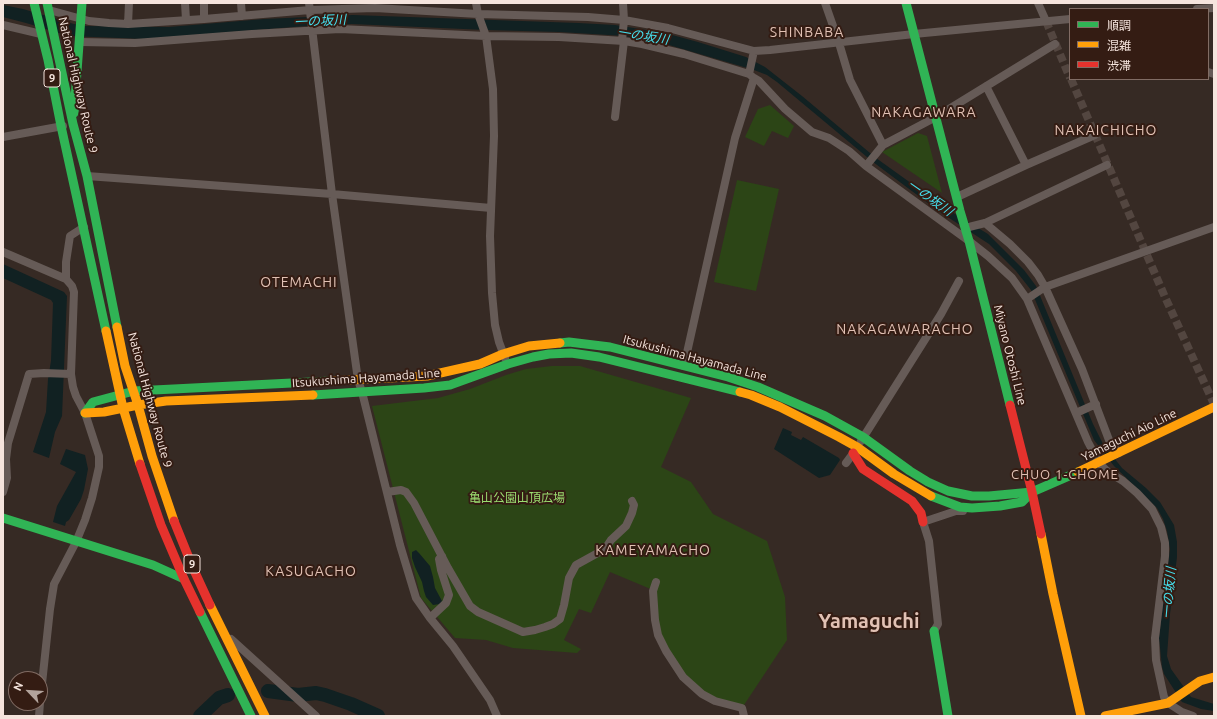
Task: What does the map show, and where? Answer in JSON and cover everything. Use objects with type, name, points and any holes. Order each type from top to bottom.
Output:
[{"type":"main road","points":[[73,124],[82,3]]},
{"type":"main road","name":"Miyano Otoshi Line","points":[[906,3],[961,216],[969,241],[1032,492],[1080,716]]},
{"type":"main road","name":"National Highway Route 9","points":[[35,7],[48,60],[123,408],[161,525],[184,579],[251,716]]},
{"type":"main road","name":"National Highway Route 9","points":[[49,9],[73,124],[88,176],[125,366],[134,391],[152,456],[172,519],[206,596],[265,716]]},
{"type":"main road","name":"Itsukushima Hayamada Line","points":[[85,414],[93,402],[134,391],[427,376],[480,364],[503,354],[530,346],[569,342],[610,347],[728,377],[758,387],[818,413],[863,437],[910,471],[928,482],[948,491],[972,496],[1032,492]]},
{"type":"main road","name":"Itsukushima Hayamada Line","points":[[85,414],[166,401],[362,392],[450,385],[485,374],[508,364],[533,357],[549,354],[571,353],[599,357],[724,387],[780,406],[806,419],[932,497],[960,507],[984,507],[1022,502],[1032,492]]},
{"type":"main road","name":"Yamaguchi Aio Line","points":[[1032,492],[1099,463],[1214,407]]},
{"type":"main road","points":[[855,450],[863,469],[912,501],[921,513],[923,522]]},
{"type":"main road","points":[[3,518],[153,565],[184,579]]},
{"type":"main road","points":[[934,631],[948,716]]},
{"type":"main road","points":[[1105,716],[1171,701],[1200,681],[1214,677]]},
{"type":"street","points":[[128,24],[129,3]]},
{"type":"street","points":[[185,3],[186,20]]},
{"type":"street","points":[[204,3],[204,19]]},
{"type":"street","points":[[242,3],[242,16]]},
{"type":"street","points":[[476,3],[478,16],[485,34],[493,89],[494,136],[490,236],[493,310],[499,342],[508,364]]},
{"type":"street","points":[[615,117],[623,40],[623,3]]},
{"type":"street","points":[[825,3],[850,80],[883,144]]},
{"type":"street","points":[[1038,3],[1046,21]]},
{"type":"street","points":[[49,9],[81,21],[128,24],[242,16],[310,9],[375,8],[478,16],[588,17],[668,28],[753,52],[914,34],[1069,19]]},
{"type":"street","points":[[310,9],[332,194],[358,380],[400,545],[416,598],[457,651],[490,700],[497,716]]},
{"type":"street","points":[[3,26],[41,33]]},
{"type":"street","points":[[80,41],[135,43],[312,28],[623,40],[684,54],[751,74],[785,110],[812,132],[829,138],[849,151],[1000,266],[1012,278],[1027,299],[1078,412],[1088,442],[1099,463],[1107,471],[1123,480],[1137,493],[1152,509],[1161,527],[1165,543],[1165,556],[1155,638],[1156,660],[1164,697],[1171,701],[1182,712],[1193,716]]},
{"type":"street","points":[[867,165],[883,144],[936,117],[1055,44]]},
{"type":"street","points":[[684,366],[735,138],[751,74],[753,52]]},
{"type":"street","points":[[986,86],[1026,165]]},
{"type":"street","points":[[3,137],[73,124]]},
{"type":"street","points":[[957,197],[1026,165],[1095,136]]},
{"type":"street","points":[[965,228],[981,224],[1107,165]]},
{"type":"street","points":[[88,176],[332,194],[491,208]]},
{"type":"street","points":[[981,224],[1010,244],[1028,262],[1038,275],[1082,369],[1093,405],[1110,440],[1119,453]]},
{"type":"street","points":[[66,279],[66,262],[70,236],[84,227]]},
{"type":"street","points":[[1027,299],[1044,289],[1214,227]]},
{"type":"street","points":[[3,252],[66,279],[72,286],[74,292],[69,374],[74,391],[85,414],[99,456],[99,467],[85,520],[76,542],[54,584],[43,671]]},
{"type":"street","points":[[846,463],[941,314],[959,281]]},
{"type":"street","points":[[3,492],[8,443],[29,374],[69,374]]},
{"type":"street","points":[[1078,412],[1093,405]]},
{"type":"street","points":[[387,492],[401,490],[406,492],[414,503],[470,606],[478,612],[523,632],[554,624],[560,619],[569,578],[576,565],[605,549],[611,540],[626,526],[634,505],[632,501]]},
{"type":"street","points":[[934,631],[938,624],[929,541],[923,522],[956,511],[973,512],[984,507]]},
{"type":"street","points":[[430,618],[446,603],[449,596],[439,559],[442,556]]},
{"type":"street","points":[[656,582],[653,591],[655,620],[658,634],[666,651],[683,677],[702,694],[715,701],[742,708],[744,716]]},
{"type":"street","points":[[225,635],[234,641],[316,716]]},
{"type":"green space","points":[[770,105],[794,126],[788,138],[772,131],[764,146],[745,137],[758,109]]},
{"type":"green space","points":[[918,133],[927,136],[942,193],[882,152]]},
{"type":"green space","points":[[737,180],[779,189],[756,291],[714,282]]},
{"type":"green space","name":"亀山公園山頂広場","points":[[552,366],[580,366],[691,398],[661,467],[691,482],[713,514],[767,541],[785,597],[787,640],[742,708],[715,701],[683,677],[658,635],[653,590],[610,572],[591,613],[579,609],[564,640],[581,649],[577,653],[513,648],[486,640],[455,638],[421,598],[372,406],[438,398],[470,389],[526,369]]},
{"type":"water","name":"一の坂川","points":[[3,5],[85,26],[169,27],[264,19],[353,15],[615,25],[665,33],[698,42],[746,57],[765,67],[876,158],[947,209],[988,234],[1024,270],[1036,286],[1093,424],[1103,444],[1122,468],[1160,502],[1174,525],[1177,542],[1177,557],[1170,614],[1167,656],[1171,669],[1191,697],[1214,704],[1214,711],[1201,709],[1182,702],[1164,674],[1159,638],[1170,549],[1163,519],[1157,508],[1114,466],[1094,440],[1031,290],[1016,271],[989,244],[940,212],[873,162],[767,75],[669,45],[625,36],[352,24],[306,26],[144,39],[69,36],[3,17]]},
{"type":"water","points":[[3,264],[64,292],[67,296],[62,416],[55,432],[49,458],[33,452],[46,412],[48,379],[51,361],[53,303],[51,300],[3,278]]},
{"type":"water","points":[[783,428],[792,432],[791,435],[801,440],[803,437],[839,458],[840,460],[830,475],[819,478],[774,449]]},
{"type":"water","points":[[66,449],[85,455],[88,469],[81,499],[65,526],[53,522],[57,506],[76,472],[60,464]]},
{"type":"water","points":[[416,550],[430,566],[435,588],[442,601],[440,604],[433,605],[426,597],[422,582],[412,558],[412,552]]},
{"type":"waterway","points":[[268,691],[298,695],[316,693],[325,695],[351,704],[378,716]]},
{"type":"waterway","points":[[200,716],[219,698],[228,695]]},
{"type":"tunnel","points":[[1046,21],[1069,76]]},
{"type":"tunnel","points":[[1071,80],[1165,297],[1214,404]]},
{"type":"traffic: fast","points":[[34,3],[48,60],[106,331]]},
{"type":"traffic: fast","points":[[47,3],[73,124],[87,176],[117,327]]},
{"type":"traffic: fast","points":[[74,113],[82,3]]},
{"type":"traffic: fast","points":[[906,3],[969,241],[1010,405]]},
{"type":"traffic: fast","points":[[560,343],[569,342],[610,347],[728,377],[758,387],[825,416],[863,437],[910,471],[928,482],[948,491],[972,496],[1032,492],[1078,472]]},
{"type":"traffic: fast","points":[[313,395],[450,385],[508,364],[533,357],[549,354],[571,353],[599,357],[740,392]]},
{"type":"traffic: fast","points":[[85,413],[93,402],[134,391],[331,381]]},
{"type":"traffic: fast","points":[[931,496],[960,507],[972,508],[1000,506],[1022,502],[1032,492]]},
{"type":"traffic: fast","points":[[3,518],[153,565],[184,579]]},
{"type":"traffic: fast","points":[[200,612],[251,716]]},
{"type":"traffic: fast","points":[[934,631],[948,716]]},
{"type":"traffic: slow","points":[[117,327],[125,366],[138,405],[152,456],[174,521]]},
{"type":"traffic: slow","points":[[106,331],[123,408],[140,464]]},
{"type":"traffic: slow","points":[[331,381],[427,376],[480,364],[503,354],[529,346],[560,343]]},
{"type":"traffic: slow","points":[[740,392],[780,407],[839,437],[857,447],[894,474],[931,496]]},
{"type":"traffic: slow","points":[[85,413],[104,412],[166,401],[313,395]]},
{"type":"traffic: slow","points":[[1078,472],[1214,407]]},
{"type":"traffic: slow","points":[[1041,534],[1081,716]]},
{"type":"traffic: slow","points":[[210,605],[265,716]]},
{"type":"traffic: slow","points":[[1105,716],[1168,703],[1200,681],[1214,677]]},
{"type":"traffic: jam","points":[[1010,405],[1041,534]]},
{"type":"traffic: jam","points":[[853,453],[863,469],[912,501],[921,513],[923,522]]},
{"type":"traffic: jam","points":[[140,464],[161,525],[200,612]]},
{"type":"traffic: jam","points":[[174,521],[210,605]]},
{"type":"district","name":"SHINBABA","points":[[807,32]]},
{"type":"district","name":"NAKAGAWARA","points":[[924,112]]},
{"type":"district","name":"NAKAICHICHO","points":[[1106,130]]},
{"type":"district","name":"OTEMACHI","points":[[299,282]]},
{"type":"district","name":"NAKAGAWARACHO","points":[[905,329]]},
{"type":"district","name":"CHUO 1-CHOME","points":[[1065,475]]},
{"type":"district","name":"KAMEYAMACHO","points":[[653,550]]},
{"type":"district","name":"KASUGACHO","points":[[311,571]]},
{"type":"district","name":"Yamaguchi","points":[[869,621]]}]
